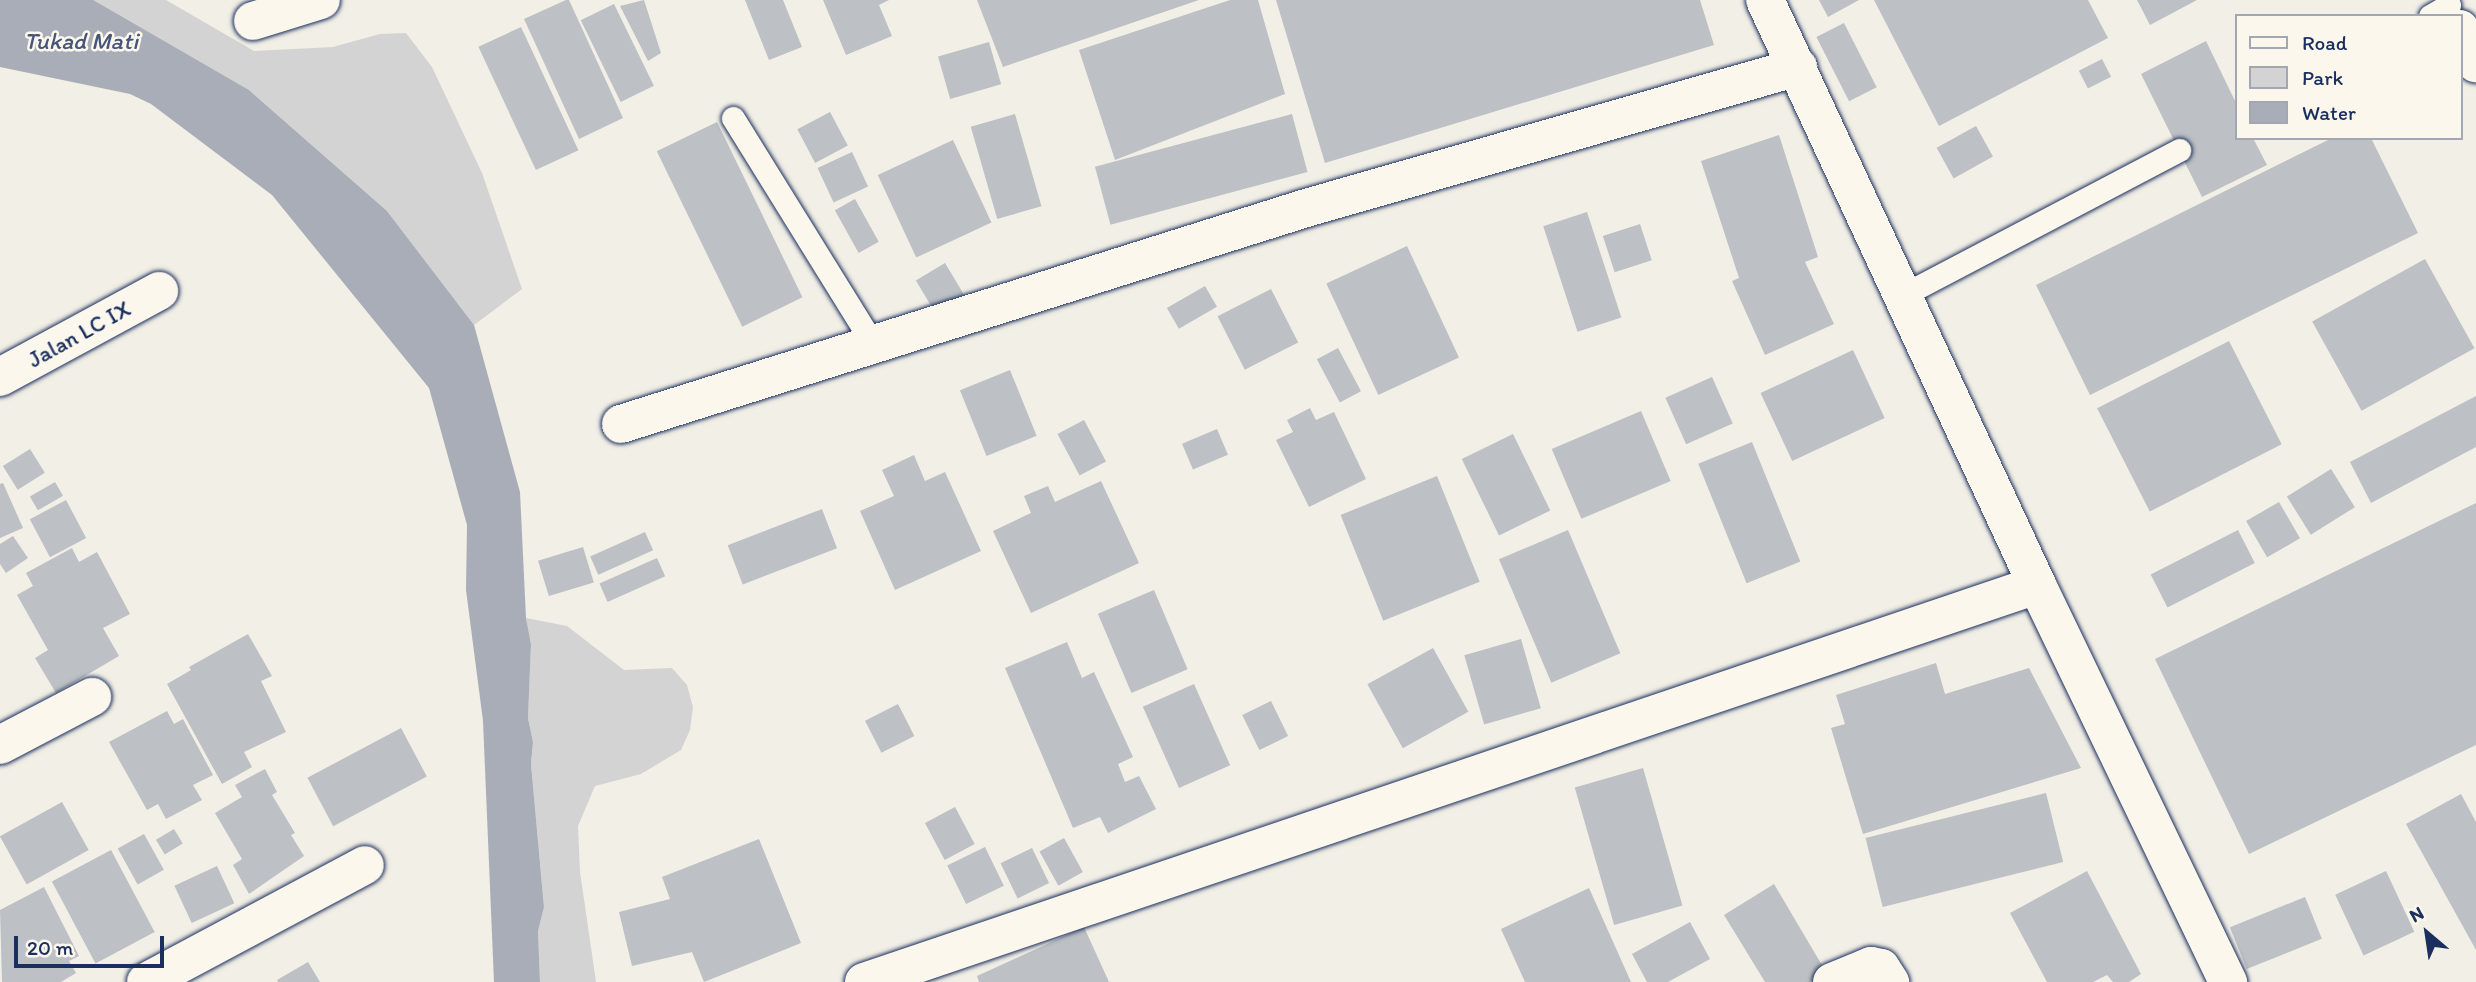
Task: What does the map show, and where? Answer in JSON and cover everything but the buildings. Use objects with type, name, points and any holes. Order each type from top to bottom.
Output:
[{"type":"main road","points":[[253,21],[321,0]]},
{"type":"main road","points":[[1765,0],[2037,585],[2228,982]]},
{"type":"main road","points":[[2462,38],[2476,63]]},
{"type":"main road","points":[[621,424],[1306,208],[1798,67]]},
{"type":"main road","name":"Jalan LC IX","points":[[0,377],[159,291]]},
{"type":"main road","points":[[864,982],[2037,585]]},
{"type":"main road","points":[[0,745],[92,697]]},
{"type":"main road","points":[[146,982],[365,865]]},
{"type":"main road","points":[[1832,982],[1871,966],[1881,968],[1890,982]]},
{"type":"lane","points":[[733,118],[874,345]]},
{"type":"lane","points":[[1903,295],[2179,150]]},
{"type":"green space","points":[[85,0],[166,0],[254,51],[333,47],[380,34],[406,33],[432,67],[482,173],[522,289],[474,325],[387,211],[249,90],[93,1]]},
{"type":"green space","points":[[526,618],[567,626],[624,670],[672,668],[687,685],[693,707],[690,730],[681,750],[641,774],[595,786],[578,826],[580,872],[596,982],[540,982],[538,931],[544,906],[531,764],[533,742],[528,718],[531,644]]},
{"type":"water","name":"Tukad Mati","points":[[0,0],[93,0],[249,90],[387,211],[474,325],[520,492],[526,618],[531,644],[528,718],[533,742],[531,764],[544,907],[538,931],[540,982],[494,982],[483,721],[466,590],[467,525],[429,388],[272,195],[151,104],[130,94],[0,67]]}]
